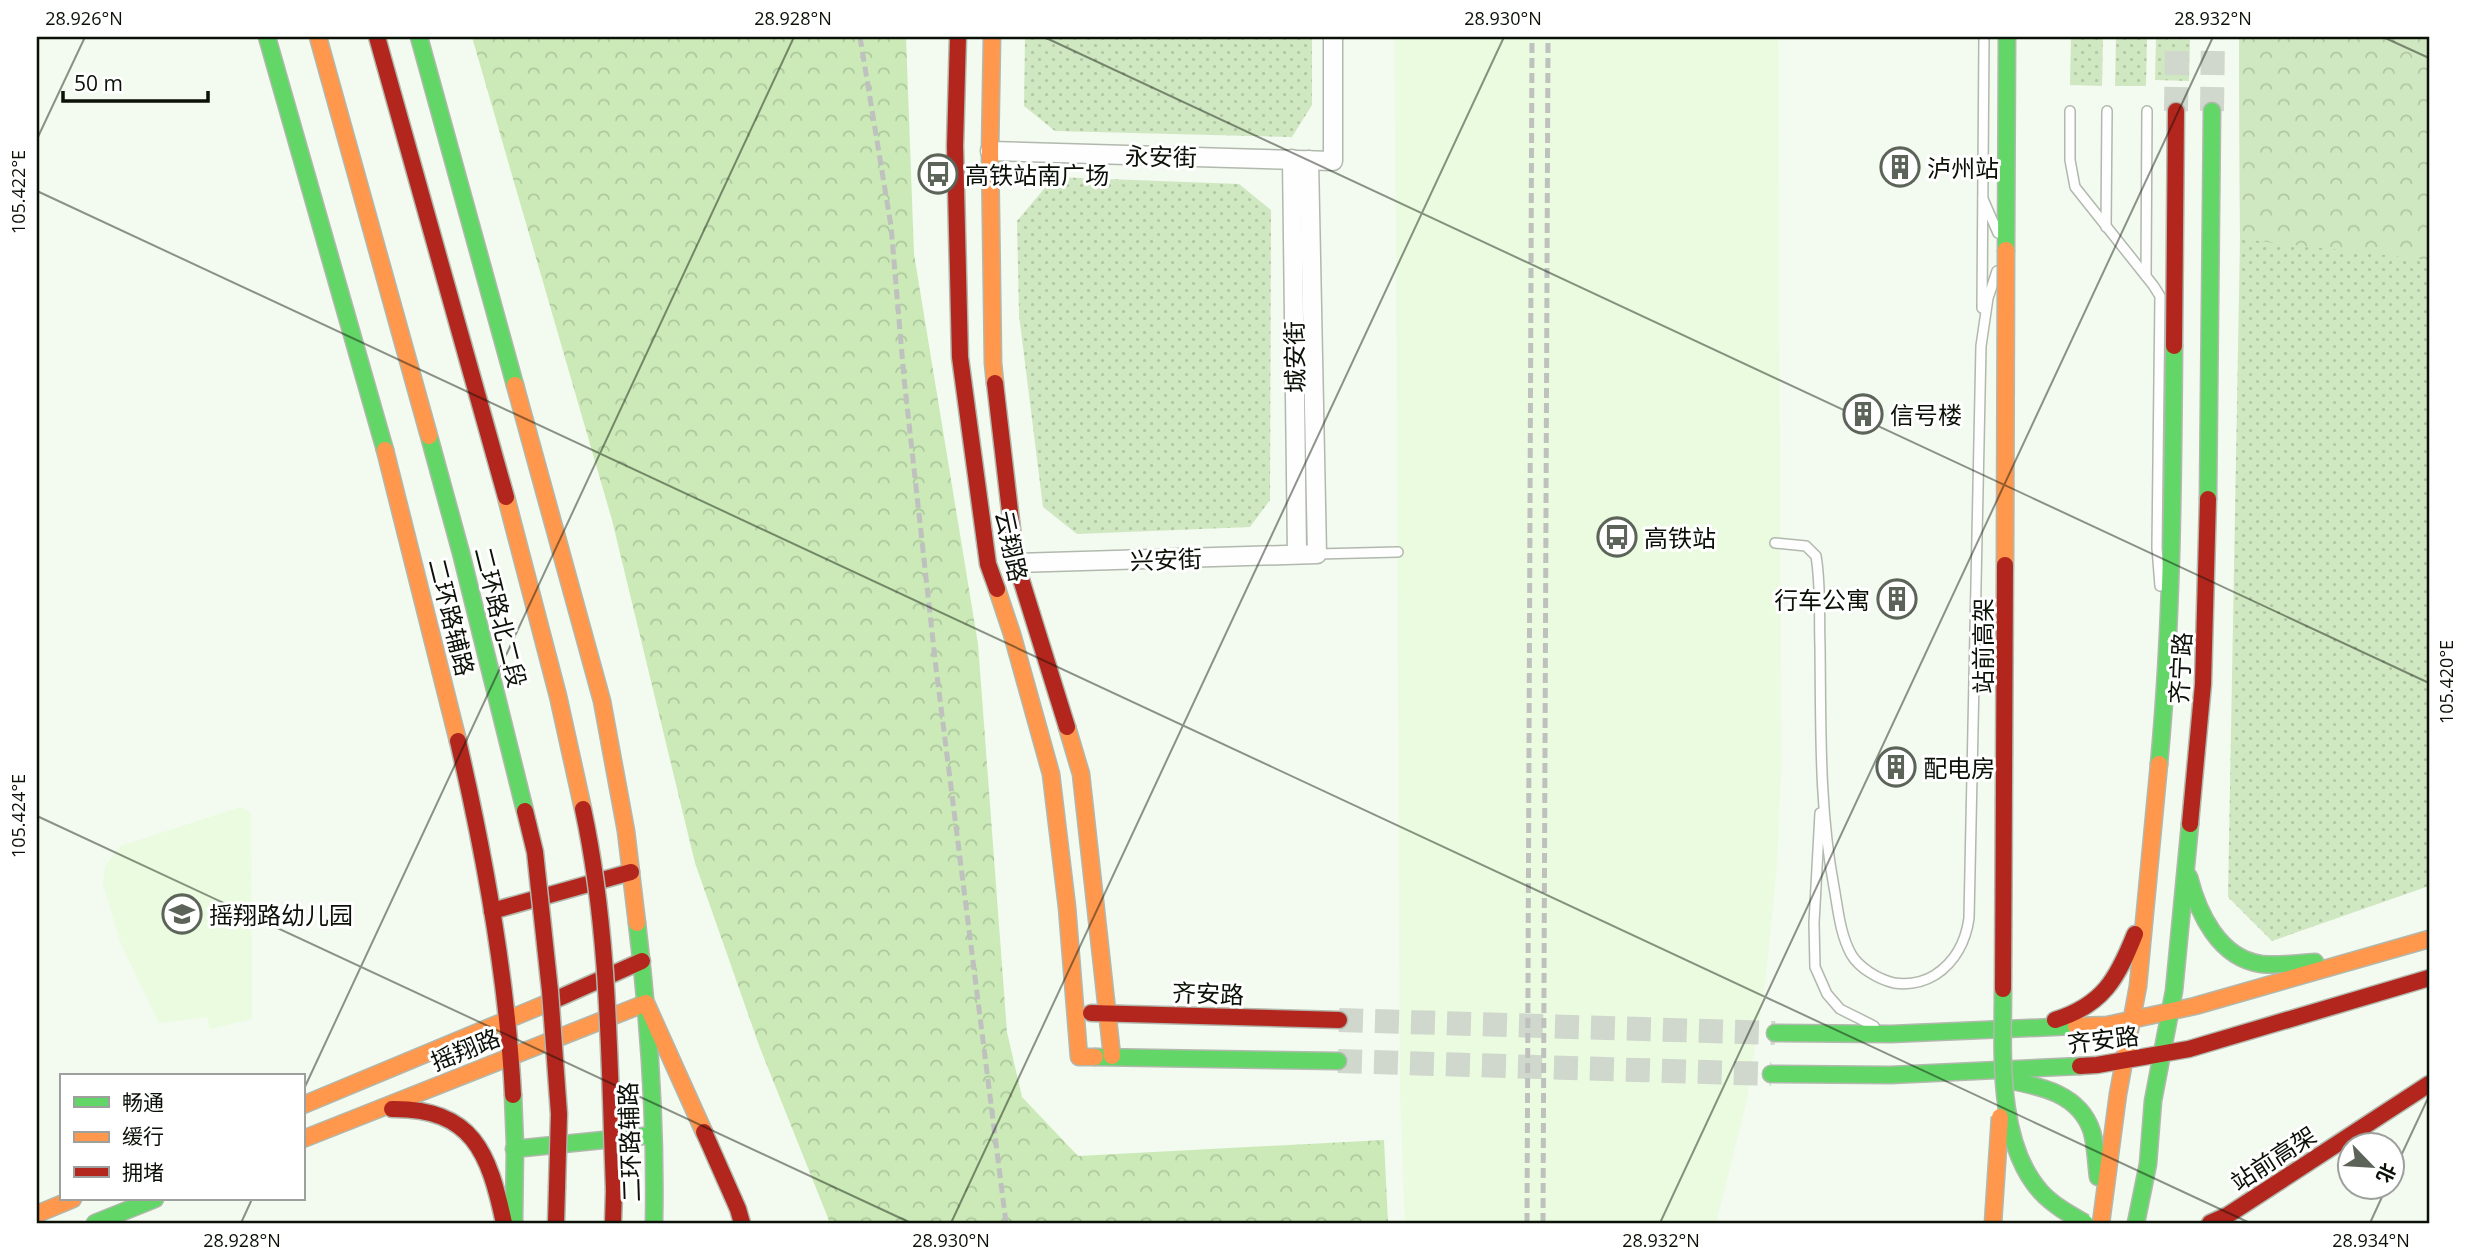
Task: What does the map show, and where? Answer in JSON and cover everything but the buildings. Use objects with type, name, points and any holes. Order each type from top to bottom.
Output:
[{"type":"main road","name":"二环路辅路","points":[[267,37],[400,505],[459,739],[484,856],[511,1055],[514,1223]]},
{"type":"main road","name":"二环路北二段","points":[[318,37],[461,553],[535,852],[550,991],[559,1114],[556,1223]]},
{"type":"main road","name":"二环路北二段","points":[[377,37],[519,540],[558,696],[590,843],[606,991],[612,1115],[613,1223]]},
{"type":"main road","name":"二环路辅路","points":[[419,37],[603,701],[626,831],[642,961],[653,1135],[654,1223]]},
{"type":"main road","name":"云翔路","points":[[958,37],[955,146],[960,357],[988,564],[1012,634],[1051,774],[1067,908],[1079,1057],[1112,1056],[1081,774],[1040,631],[1016,564],[993,363],[990,151],[992,37]]},
{"type":"main road","name":"站前高架","points":[[2007,37],[2003,1056],[2011,1138],[2019,1157],[2044,1196],[2067,1214],[2085,1223]]},
{"type":"main road","name":"齐宁路","points":[[2102,1216],[2124,1061],[2138,985],[2167,682],[2173,541],[2176,111]]},
{"type":"main road","name":"齐宁路","points":[[2136,1223],[2148,1164],[2153,1101],[2170,1012],[2203,684],[2207,568],[2212,111]]},
{"type":"main road","points":[[2186,863],[2191,886],[2214,932],[2224,945],[2247,961],[2261,964],[2358,960]]},
{"type":"main road","points":[[492,911],[631,872]]},
{"type":"main road","points":[[2018,1028],[2075,1015],[2098,1000],[2121,967],[2146,904]]},
{"type":"main road","points":[[1775,1033],[1891,1034],[2102,1025],[2170,1012],[2429,939]]},
{"type":"main road","name":"摇翔路","points":[[304,1105],[508,1021],[642,961]]},
{"type":"main road","name":"齐安路","points":[[1771,1074],[1891,1075],[2095,1066],[2189,1049],[2429,978]]},
{"type":"main road","points":[[646,1003],[742,1223]]},
{"type":"main road","name":"摇翔路","points":[[304,1139],[646,1003]]},
{"type":"main road","name":"齐安路","points":[[1075,1014],[1339,1020]]},
{"type":"main road","points":[[1112,1056],[1338,1061]]},
{"type":"main road","points":[[1993,1223],[2003,1056]]},
{"type":"main road","points":[[1957,1072],[2048,1088],[2074,1103],[2083,1112],[2091,1129],[2102,1216]]},
{"type":"main road","name":"站前高架","points":[[2210,1223],[2228,1215],[2429,1084]]},
{"type":"main road","points":[[377,1109],[422,1109],[450,1118],[474,1139],[491,1168],[504,1223]]},
{"type":"main road","points":[[514,1149],[653,1135]]},
{"type":"main road","points":[[37,1214],[71,1200]]},
{"type":"main road","points":[[95,1223],[152,1200]]},
{"type":"street","name":"永安街","points":[[990,151],[1333,161],[1334,37]]},
{"type":"street","name":"城安街","points":[[1301,159],[1317,554]]},
{"type":"street","name":"城安街","points":[[1297,554],[1301,159]]},
{"type":"street","name":"兴安街","points":[[1016,564],[1317,554]]},
{"type":"lane","points":[[1775,543],[1806,546],[1816,556],[1822,770],[1830,868],[1845,941],[1852,957],[1874,975],[1907,985],[1922,982],[1948,965],[1957,954],[1967,931],[1981,346],[1984,37]]},
{"type":"lane","points":[[2070,110],[2070,160],[2075,187],[2160,296],[2158,548],[2167,682]]},
{"type":"lane","points":[[2106,228],[2107,111]]},
{"type":"lane","points":[[2146,276],[2147,111]]},
{"type":"lane","points":[[1981,346],[1988,298],[2006,250],[1983,200]]},
{"type":"lane","points":[[1317,554],[1398,552]]},
{"type":"lane","points":[[1822,770],[1814,923],[1815,967],[1828,994],[1840,1009],[1891,1034]]},
{"type":"shaded area","points":[[1395,37],[1778,37],[1781,768],[1777,864],[1766,975],[1747,1099],[1716,1223],[1405,1223],[1400,1092]]},
{"type":"shaded area","name":"摇翔路幼儿园","points":[[241,807],[251,813],[252,1019],[210,1029],[207,1017],[159,1023],[121,944],[103,884],[105,867],[120,846]]},
{"type":"green space","points":[[472,37],[906,37],[914,254],[978,644],[1007,1032],[1022,1097],[1078,1156],[1384,1140],[1388,1223],[830,1223],[760,1048],[695,863],[612,520]]},
{"type":"green space","points":[[1025,37],[1312,37],[1312,105],[1292,137],[1055,131],[1024,106]]},
{"type":"green space","points":[[2071,37],[2103,38],[2102,86],[2070,85]]},
{"type":"green space","points":[[2239,37],[2271,37],[2429,212],[2429,886],[2272,941],[2228,897],[2240,239]]},
{"type":"green space","points":[[2239,37],[2429,37],[2429,260],[2240,239]]},
{"type":"green space","points":[[2116,38],[2147,39],[2146,86],[2115,86]]},
{"type":"green space","points":[[2156,39],[2190,40],[2189,81],[2155,80]]},
{"type":"green space","points":[[1054,177],[1239,184],[1271,210],[1270,500],[1250,527],[1077,534],[1043,507],[1019,315],[1017,221]]},
{"type":"tunnel","points":[[2176,111],[2177,37]]},
{"type":"tunnel","points":[[2212,111],[2213,37]]},
{"type":"tunnel","points":[[1339,1020],[1775,1033]]},
{"type":"tunnel","points":[[1338,1061],[1771,1074]]},
{"type":"railway","points":[[860,37],[891,226],[904,378],[936,668],[1006,1223]]},
{"type":"railway","points":[[1527,1223],[1532,37]]},
{"type":"railway","points":[[1543,1223],[1548,37]]},
{"type":"traffic: fast","points":[[267,37],[385,450]]},
{"type":"traffic: fast","points":[[419,37],[515,385]]},
{"type":"traffic: fast","points":[[2006,250],[2007,37]]},
{"type":"traffic: fast","points":[[2208,499],[2212,111]]},
{"type":"traffic: fast","points":[[2159,764],[2169,608],[2174,346]]},
{"type":"traffic: fast","points":[[429,436],[525,811]]},
{"type":"traffic: fast","points":[[2136,1223],[2148,1164],[2153,1101],[2174,991],[2190,824]]},
{"type":"traffic: fast","points":[[2189,877],[2205,919],[2222,943],[2233,953],[2261,964],[2315,962]]},
{"type":"traffic: fast","points":[[637,923],[651,1073],[654,1223]]},
{"type":"traffic: fast","points":[[2003,989],[2005,1095],[2016,1148],[2026,1171],[2041,1192],[2085,1223]]},
{"type":"traffic: fast","points":[[1775,1033],[1891,1034],[2076,1026]]},
{"type":"traffic: fast","points":[[1095,1057],[1338,1061]]},
{"type":"traffic: fast","points":[[1771,1074],[1891,1075],[2080,1066]]},
{"type":"traffic: fast","points":[[2006,1080],[2033,1085],[2058,1094],[2078,1109],[2092,1132],[2098,1177]]},
{"type":"traffic: fast","points":[[513,1095],[514,1223]]},
{"type":"traffic: fast","points":[[514,1149],[653,1135]]},
{"type":"traffic: fast","points":[[95,1223],[152,1200]]},
{"type":"traffic: slow","points":[[318,37],[429,436]]},
{"type":"traffic: slow","points":[[992,37],[990,151],[995,383]]},
{"type":"traffic: slow","points":[[2005,565],[2006,250]]},
{"type":"traffic: slow","points":[[515,385],[602,701],[626,831],[637,923]]},
{"type":"traffic: slow","points":[[385,450],[458,741]]},
{"type":"traffic: slow","points":[[506,497],[558,696],[583,809]]},
{"type":"traffic: slow","points":[[997,589],[1051,774],[1067,907],[1079,1057],[1095,1057]]},
{"type":"traffic: slow","points":[[1067,727],[1081,774],[1112,1056]]},
{"type":"traffic: slow","points":[[2101,1223],[2118,1094],[2138,986],[2159,764]]},
{"type":"traffic: slow","points":[[2076,1026],[2107,1025],[2195,1006],[2429,939]]},
{"type":"traffic: slow","points":[[304,1105],[550,1002]]},
{"type":"traffic: slow","points":[[304,1139],[646,1003],[704,1132]]},
{"type":"traffic: slow","points":[[1993,1223],[2000,1117]]},
{"type":"traffic: slow","points":[[37,1214],[71,1200]]},
{"type":"traffic: jam","points":[[377,37],[506,497]]},
{"type":"traffic: jam","points":[[958,37],[955,146],[960,357],[988,564],[997,589]]},
{"type":"traffic: jam","points":[[2174,346],[2176,111]]},
{"type":"traffic: jam","points":[[995,383],[1016,563],[1067,727]]},
{"type":"traffic: jam","points":[[2190,824],[2203,684],[2208,499]]},
{"type":"traffic: jam","points":[[2003,989],[2005,565]]},
{"type":"traffic: jam","points":[[458,741],[477,829],[500,961],[513,1095]]},
{"type":"traffic: jam","points":[[583,809],[599,904],[603,951],[614,1190]]},
{"type":"traffic: jam","points":[[525,811],[535,852],[550,991],[559,1114],[557,1188]]},
{"type":"traffic: jam","points":[[492,911],[631,872]]},
{"type":"traffic: jam","points":[[2055,1020],[2085,1007],[2097,998],[2122,964],[2135,934]]},
{"type":"traffic: jam","points":[[550,1002],[642,961]]},
{"type":"traffic: jam","points":[[2080,1066],[2189,1049],[2429,978]]},
{"type":"traffic: jam","points":[[1091,1013],[1339,1020]]},
{"type":"traffic: jam","points":[[2210,1223],[2228,1215],[2429,1084]]},
{"type":"traffic: jam","points":[[392,1109],[419,1111],[442,1117],[459,1126],[473,1139],[492,1176],[504,1223]]},
{"type":"traffic: jam","points":[[704,1132],[742,1223]]},
{"type":"traffic: jam","points":[[556,1223],[557,1188]]},
{"type":"traffic: jam","points":[[613,1223],[614,1190]]},
{"type":"place","name":"泸州站","points":[[1900,167]]},
{"type":"place","name":"高铁站南广场","points":[[938,174]]},
{"type":"place","name":"信号楼","points":[[1863,414]]},
{"type":"place","name":"高铁站","points":[[1617,537]]},
{"type":"place","name":"行车公寓","points":[[1897,599]]},
{"type":"place","name":"配电房","points":[[1896,767]]},
{"type":"place","name":"摇翔路幼儿园","points":[[182,914]]}]
